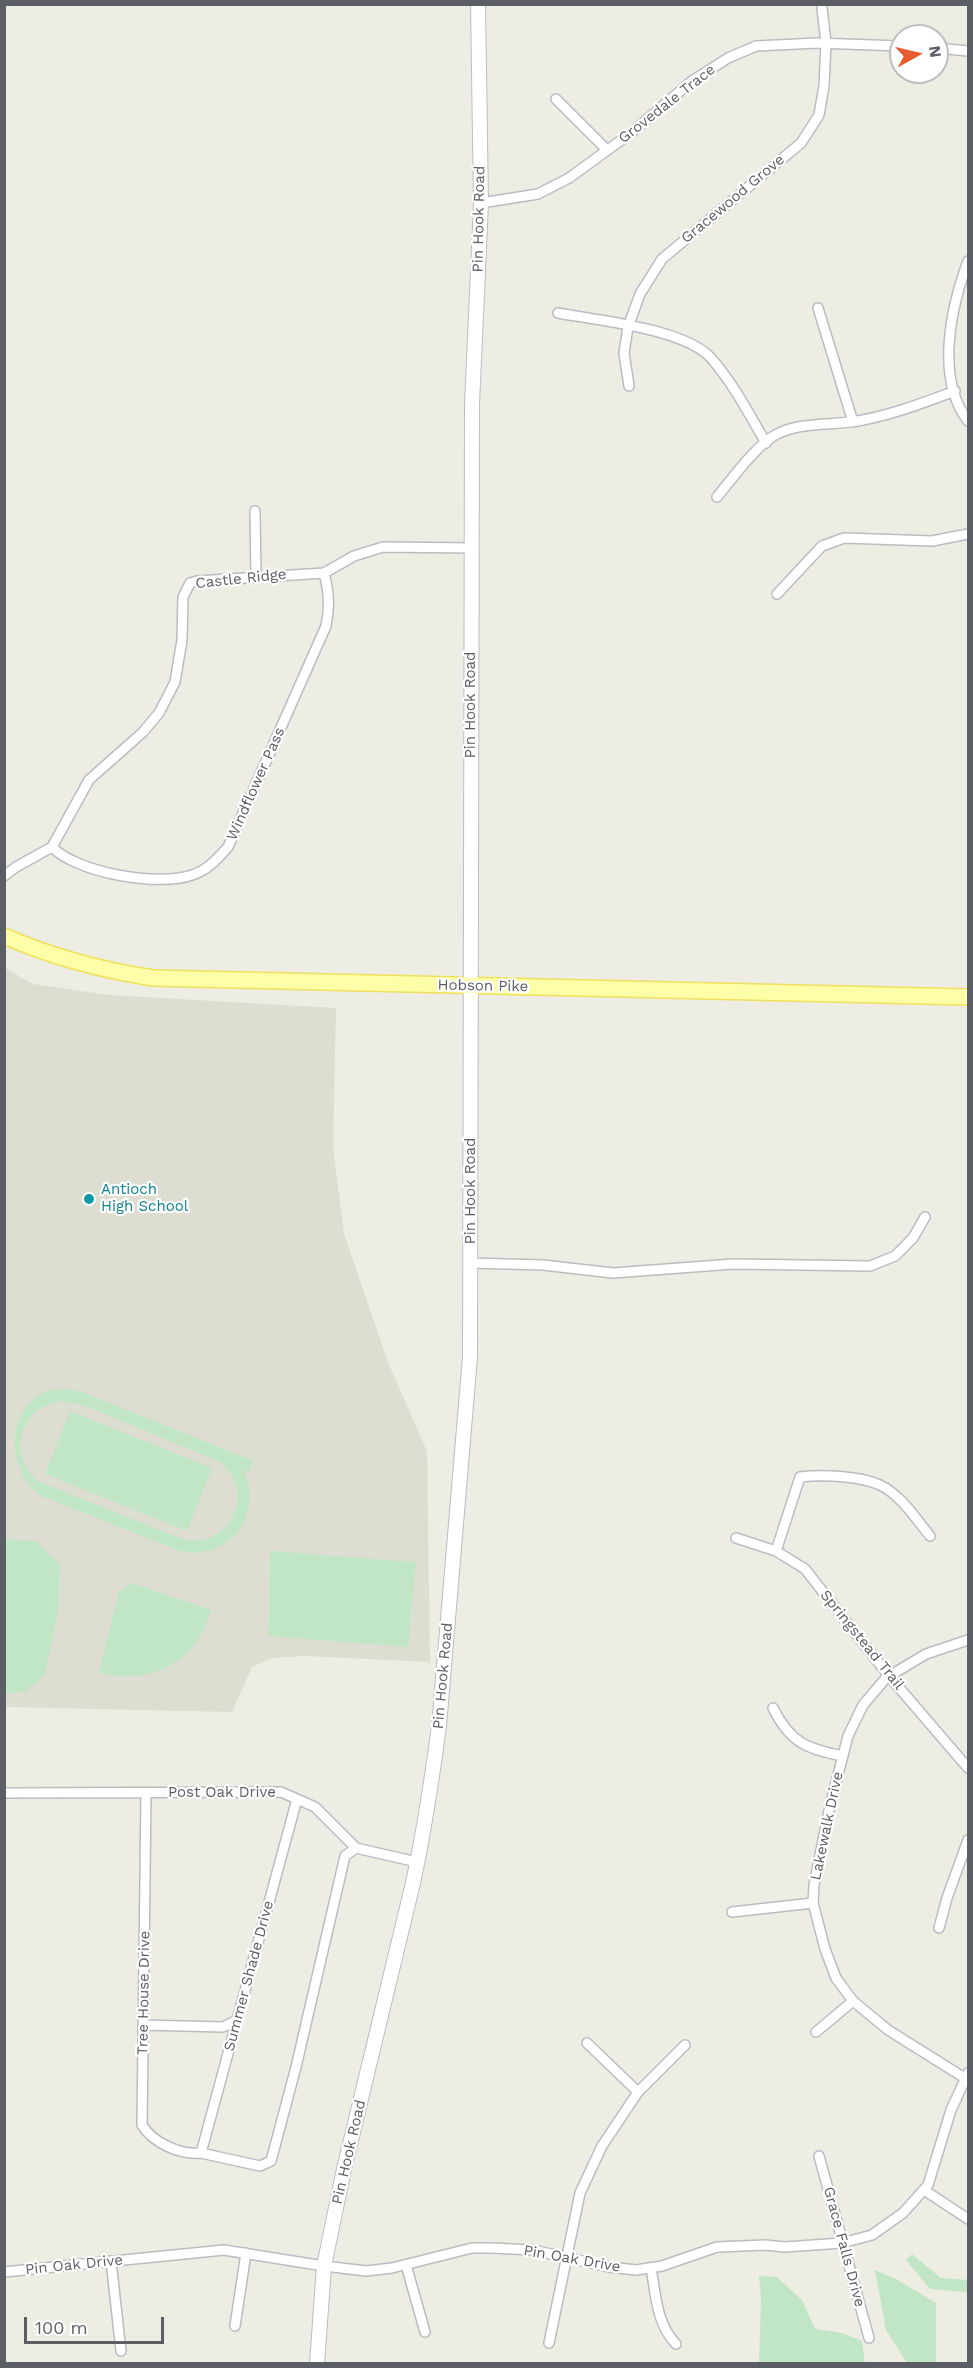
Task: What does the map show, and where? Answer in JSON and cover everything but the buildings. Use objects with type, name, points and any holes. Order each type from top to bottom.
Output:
[{"type":"main road","name":"Hobson Pike","points":[[4,936],[61,958],[107,970],[153,978],[969,997]]},
{"type":"street","name":"Pin Hook Road","points":[[317,2364],[324,2266],[347,2157],[417,1862],[439,1726],[470,1357],[472,405],[481,203],[478,4]]},
{"type":"street","name":"Gracewood Grove","points":[[629,386],[624,353],[628,327],[640,294],[662,259],[801,143],[819,115],[824,87],[826,43],[822,8]]},
{"type":"street","name":"Grovedale Trace","points":[[481,203],[538,194],[569,178],[631,133],[692,81],[728,58],[756,46],[826,43],[889,46]]},
{"type":"street","points":[[949,49],[969,51]]},
{"type":"street","points":[[556,99],[607,150]]},
{"type":"street","points":[[969,261],[956,293],[949,339],[949,374],[963,414],[969,421]]},
{"type":"street","points":[[818,308],[853,422]]},
{"type":"street","points":[[558,312],[688,341],[710,356],[732,386],[766,443]]},
{"type":"street","points":[[717,497],[753,454],[776,434],[799,427],[853,422],[896,412],[955,391]]},
{"type":"street","points":[[255,511],[256,576]]},
{"type":"street","points":[[777,594],[822,546],[844,538],[932,541],[969,534]]},
{"type":"street","name":"Castle Ridge","points":[[52,847],[89,780],[143,732],[167,699],[175,682],[179,663],[182,612],[186,588],[190,583],[197,580],[324,573],[354,556],[383,547],[472,548]]},
{"type":"street","name":"Windflower Pass","points":[[52,847],[58,853],[79,864],[148,879],[162,880],[190,876],[214,863],[228,847],[326,626],[330,609],[324,573]]},
{"type":"street","points":[[4,876],[52,847]]},
{"type":"street","points":[[471,1263],[543,1265],[613,1273],[734,1264],[870,1266],[895,1256],[913,1238],[925,1217]]},
{"type":"street","points":[[776,1551],[800,1477],[819,1475],[881,1486],[905,1504],[930,1536]]},
{"type":"street","name":"Springstead Trail","points":[[736,1538],[776,1551],[805,1569],[889,1676],[969,1768]]},
{"type":"street","name":"Lakewalk Drive","points":[[967,2077],[888,2030],[853,2001],[836,1978],[825,1949],[813,1903],[814,1885],[848,1736],[863,1705],[889,1676],[926,1654],[969,1640]]},
{"type":"street","points":[[773,1708],[788,1734],[801,1744],[820,1752],[843,1756]]},
{"type":"street","name":"Tree House Drive","points":[[146,1792],[142,2125],[148,2135],[157,2142],[191,2154],[201,2152],[260,2166],[271,2161],[296,2067],[345,1856],[356,1848]]},
{"type":"street","name":"Post Oak Drive","points":[[4,1793],[281,1792],[315,1807],[356,1848]]},
{"type":"street","name":"Summer Shade Drive","points":[[201,2152],[297,1799]]},
{"type":"street","points":[[939,1928],[969,1840]]},
{"type":"street","points":[[356,1848],[417,1862]]},
{"type":"street","points":[[732,1912],[813,1903]]},
{"type":"street","points":[[816,2032],[853,2001]]},
{"type":"street","points":[[143,2025],[223,2027],[237,2020]]},
{"type":"street","points":[[587,2043],[638,2092]]},
{"type":"street","points":[[549,2343],[580,2193],[602,2145],[638,2092],[685,2045]]},
{"type":"street","name":"Pin Oak Drive","points":[[4,2272],[224,2250],[366,2271],[406,2265],[472,2248],[533,2250],[566,2259],[627,2269],[651,2268],[717,2247],[765,2245],[785,2247],[842,2243],[872,2235],[903,2213],[928,2185],[951,2110],[967,2077]]},
{"type":"street","name":"Grace Falls Drive","points":[[819,2156],[869,2338]]},
{"type":"street","points":[[924,2190],[969,2219]]},
{"type":"street","points":[[235,2326],[246,2253]]},
{"type":"street","points":[[111,2261],[121,2351]]},
{"type":"street","points":[[406,2265],[425,2332]]},
{"type":"street","points":[[651,2268],[663,2327],[676,2344]]},
{"type":"shaded area","points":[[5,968],[33,984],[108,995],[336,1008],[333,1147],[344,1234],[389,1365],[427,1451],[430,1662],[305,1656],[272,1658],[252,1667],[232,1712],[5,1707]]},
{"type":"green space","points":[[70,1389],[84,1393],[253,1461],[249,1472],[243,1470],[248,1487],[249,1503],[238,1531],[227,1542],[214,1549],[198,1552],[180,1551],[41,1496],[28,1483],[19,1467],[15,1449],[16,1430],[22,1414],[33,1400],[49,1391]],"holes":[[[63,1401],[83,1405],[220,1462],[231,1474],[236,1488],[237,1502],[234,1515],[226,1526],[215,1535],[201,1540],[185,1540],[38,1481],[28,1470],[22,1458],[20,1445],[22,1432],[28,1421],[37,1411],[49,1404]]]},
{"type":"green space","points":[[70,1411],[212,1468],[187,1531],[45,1474]]},
{"type":"green space","points":[[5,1539],[36,1541],[60,1565],[59,1605],[45,1674],[25,1692],[5,1693]]},
{"type":"green space","points":[[270,1551],[416,1562],[408,1647],[268,1636]]},
{"type":"green space","points":[[131,1583],[211,1610],[195,1644],[183,1657],[169,1666],[154,1673],[136,1676],[99,1673],[119,1592]]},
{"type":"green space","points":[[912,2254],[941,2278],[968,2280],[968,2292],[930,2289],[906,2260]]},
{"type":"green space","points":[[875,2270],[896,2279],[936,2303],[936,2363],[907,2363],[886,2330]]},
{"type":"green space","points":[[759,2276],[777,2277],[802,2300],[815,2329],[842,2333],[862,2341],[865,2363],[759,2363],[761,2299]]},
{"type":"place","name":"Antioch High School","points":[[89,1199]]}]
